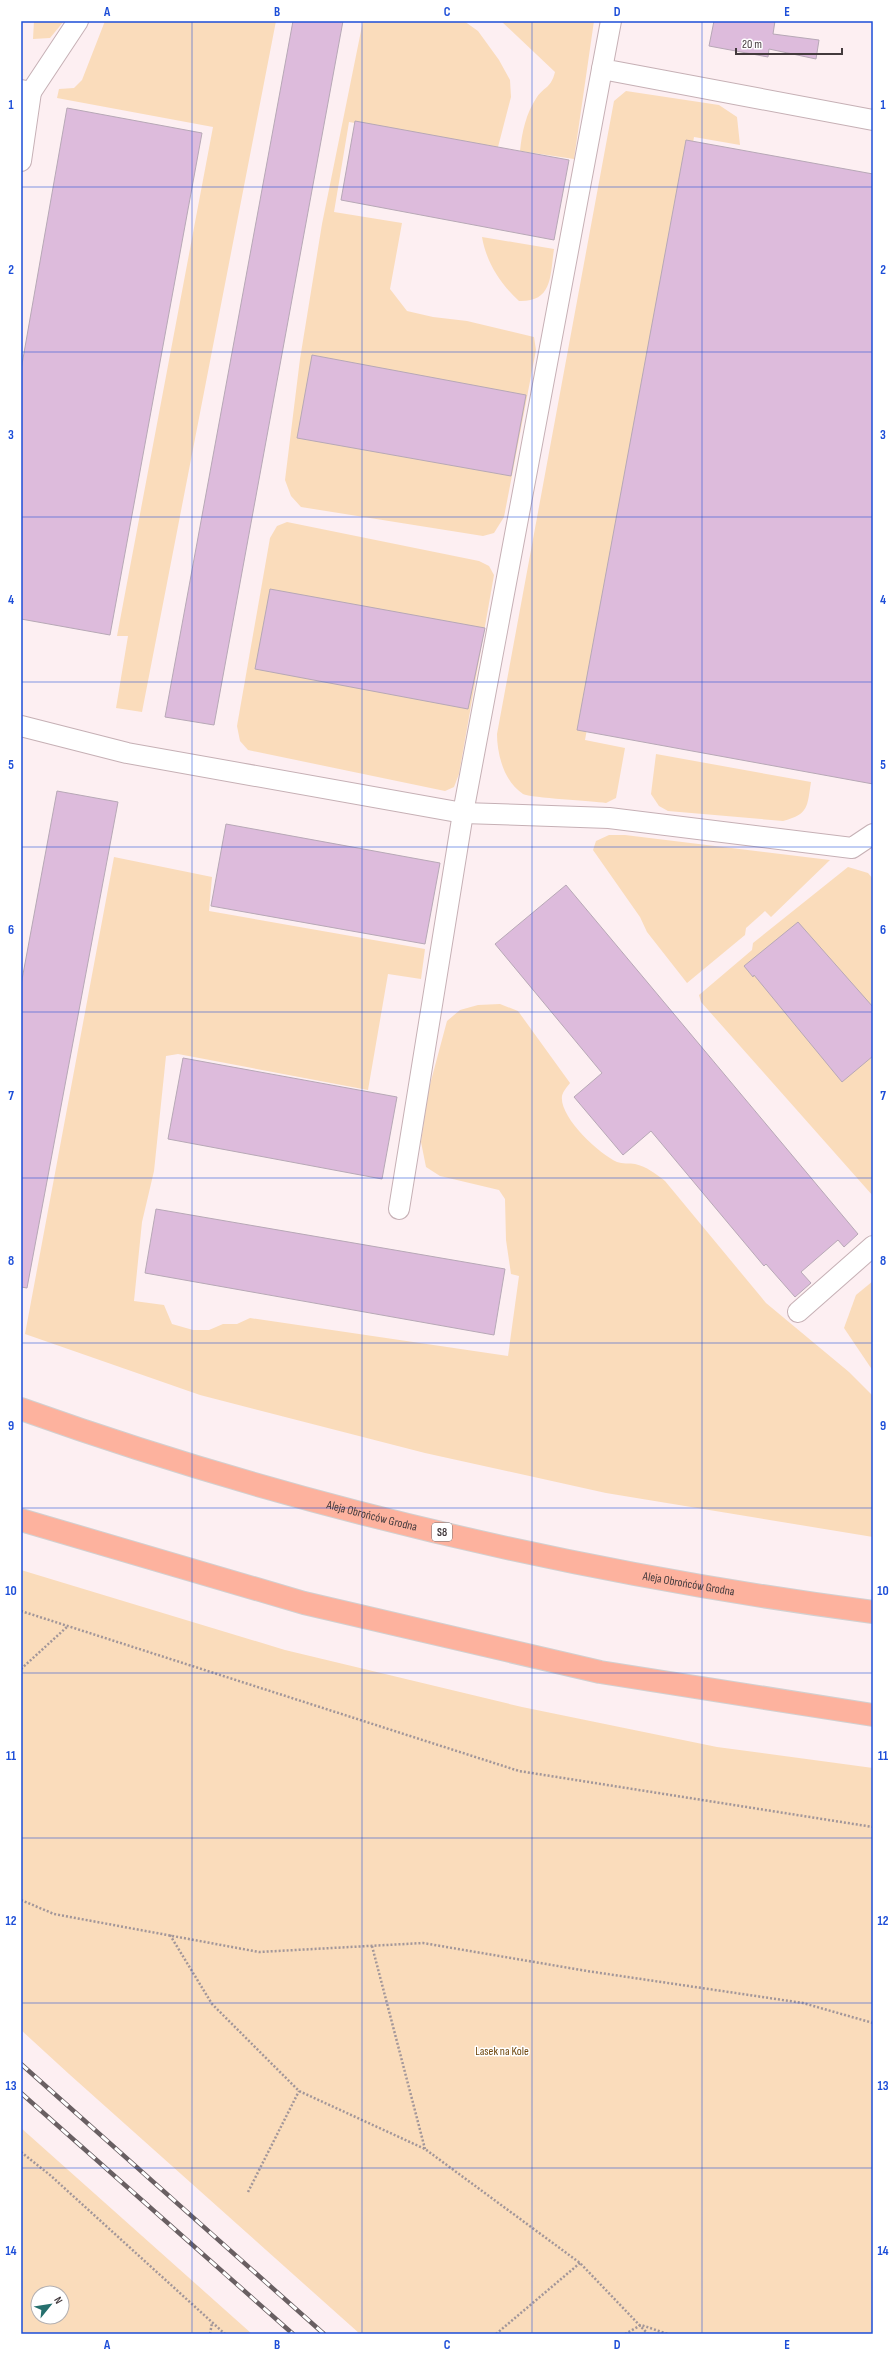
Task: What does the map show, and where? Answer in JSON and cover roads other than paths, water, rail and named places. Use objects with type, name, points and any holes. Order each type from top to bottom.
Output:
[{"type":"highway","name":"Aleja Obrońców Grodna","points":[[21,1409],[110,1441],[354,1512],[618,1572],[873,1612]]},
{"type":"highway","points":[[21,1520],[304,1604],[600,1672],[873,1715]]},
{"type":"lane","points":[[21,160],[26,91],[78,21]]},
{"type":"lane","points":[[399,1210],[463,812],[611,21]]},
{"type":"lane","points":[[602,70],[873,120]]},
{"type":"lane","points":[[21,726],[126,753],[463,812],[609,818],[852,848],[873,834]]},
{"type":"lane","points":[[798,1312],[873,1246]]},
{"type":"railway","points":[[21,2064],[324,2334]]},
{"type":"railway","points":[[21,2093],[293,2334]]},
{"type":"park label","name":"Lasek na Kole","points":[[502,2051]]}]
